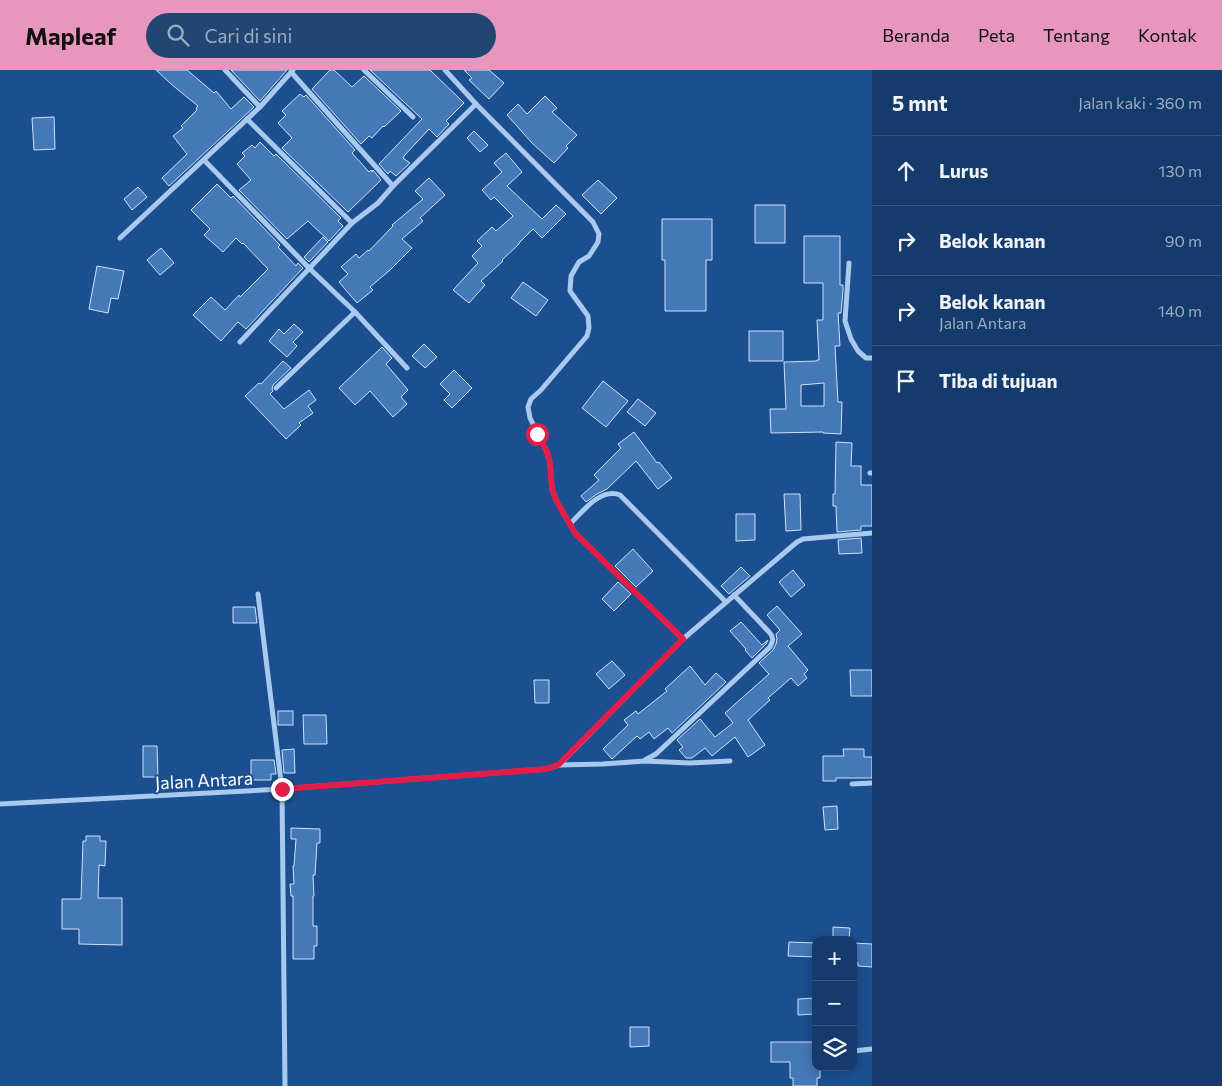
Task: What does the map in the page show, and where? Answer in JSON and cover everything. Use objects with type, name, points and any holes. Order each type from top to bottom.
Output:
[{"type":"street","points":[[225,70],[260,107]]},
{"type":"street","points":[[364,70],[412,117]]},
{"type":"street","points":[[445,70],[476,104],[593,222],[599,234],[598,242],[589,256],[579,262],[571,276],[570,291],[588,316],[589,328],[587,336],[541,390],[531,398],[528,407],[530,418],[547,452],[552,489],[557,502],[575,533],[683,639]]},
{"type":"street","points":[[120,238],[247,120],[292,71],[393,186]]},
{"type":"street","points":[[240,342],[352,223],[378,203],[476,104]]},
{"type":"street","points":[[247,120],[352,223]]},
{"type":"street","points":[[204,160],[355,312],[407,368]]},
{"type":"street","points":[[849,263],[844,321],[858,351],[866,358],[872,358]]},
{"type":"street","points":[[276,388],[355,312]]},
{"type":"street","points":[[570,524],[599,496],[613,492],[620,495],[726,602]]},
{"type":"street","points":[[558,765],[683,639],[797,542],[803,539],[872,533]]},
{"type":"street","points":[[258,594],[282,789],[285,1086]]},
{"type":"street","points":[[645,761],[662,748],[770,647],[773,642],[770,633],[734,595]]},
{"type":"street","name":"Jalan Antara","points":[[0,804],[282,789],[546,769],[558,765],[645,761],[690,763],[730,761]]},
{"type":"street","points":[[852,784],[872,783]]},
{"type":"street","points":[[857,1051],[872,1049]]},
{"type":"building","points":[[156,70],[187,70],[214,93],[216,91],[231,109],[244,97],[254,107],[169,186],[162,178],[187,154],[173,136],[183,128],[181,126],[197,110],[198,106]]},
{"type":"building","points":[[231,70],[287,70],[260,101]]},
{"type":"building","points":[[330,70],[334,70],[352,87],[364,76],[401,111],[372,138],[369,136],[361,144],[312,89]]},
{"type":"building","points":[[370,70],[430,70],[464,103],[446,121],[449,124],[437,137],[429,129],[404,156],[403,158],[410,163],[396,176],[390,171],[388,174],[379,164],[422,119]]},
{"type":"building","points":[[464,70],[489,70],[504,83],[489,99],[469,80],[472,78]]},
{"type":"building","points":[[300,94],[304,97],[306,95],[355,150],[352,153],[369,172],[373,170],[381,180],[348,212],[282,148],[292,138],[278,123],[286,115],[282,111]]},
{"type":"building","points":[[545,96],[557,108],[552,112],[577,135],[566,146],[568,148],[554,163],[532,143],[507,115],[518,104],[527,114]]},
{"type":"building","points":[[54,117],[55,149],[34,150],[32,118]]},
{"type":"building","points":[[474,131],[488,145],[480,152],[467,138]]},
{"type":"building","points":[[260,142],[274,156],[276,154],[341,218],[338,221],[343,226],[329,241],[308,221],[287,239],[239,190],[251,180],[237,164],[245,156],[242,153],[252,145],[255,148]]},
{"type":"building","points":[[506,153],[522,172],[507,186],[542,219],[556,205],[566,214],[542,238],[533,229],[481,281],[485,285],[469,303],[453,290],[478,263],[472,256],[482,246],[477,241],[492,227],[496,231],[513,216],[494,197],[491,200],[482,190],[502,172],[494,163]]},
{"type":"building","points":[[429,178],[445,195],[420,218],[423,221],[402,239],[412,248],[370,287],[373,290],[357,303],[339,282],[348,274],[341,267],[356,254],[359,258],[369,251],[392,225],[423,199],[415,191]]},
{"type":"building","points":[[598,180],[617,198],[601,214],[582,195]]},
{"type":"building","points":[[217,184],[231,198],[233,196],[280,245],[278,247],[296,266],[298,263],[303,268],[246,329],[238,322],[221,341],[193,315],[211,297],[225,310],[268,269],[236,238],[223,252],[204,235],[210,229],[191,210]]},
{"type":"building","points":[[138,187],[147,197],[132,210],[124,199]]},
{"type":"building","points":[[755,205],[785,205],[785,243],[755,243]]},
{"type":"building","points":[[662,219],[712,219],[712,260],[706,260],[706,311],[665,311],[665,260],[662,260]]},
{"type":"building","points":[[804,236],[840,236],[840,285],[843,285],[843,290],[841,313],[838,313],[840,346],[835,346],[838,402],[842,402],[841,434],[823,432],[771,433],[770,409],[786,409],[784,362],[819,360],[817,320],[823,320],[823,283],[804,283]],"holes":[[[824,383],[824,406],[801,406],[801,385]]]},
{"type":"building","points":[[323,237],[328,242],[309,262],[304,257]]},
{"type":"building","points":[[161,248],[174,263],[160,275],[147,260]]},
{"type":"building","points":[[97,266],[124,271],[118,299],[111,298],[108,313],[89,309]]},
{"type":"building","points":[[523,282],[548,300],[536,316],[511,298]]},
{"type":"building","points":[[294,324],[303,332],[293,342],[297,346],[287,357],[269,341],[279,329],[284,334]]},
{"type":"building","points":[[749,331],[783,331],[783,361],[749,361]]},
{"type":"building","points":[[424,344],[437,357],[425,368],[412,356]]},
{"type":"building","points":[[382,347],[392,358],[386,364],[408,390],[401,397],[407,404],[393,417],[370,391],[355,405],[339,388]]},
{"type":"building","points":[[283,361],[291,368],[273,385],[273,391],[270,394],[284,409],[309,390],[316,400],[308,406],[313,413],[299,423],[301,425],[286,439],[245,396],[259,383],[261,384]]},
{"type":"building","points":[[454,370],[472,388],[452,408],[444,400],[450,394],[440,384]]},
{"type":"building","points":[[603,381],[628,401],[606,427],[582,408]]},
{"type":"building","points":[[638,399],[656,413],[645,426],[627,412]]},
{"type":"building","points":[[634,432],[657,463],[659,462],[672,478],[658,489],[636,461],[607,489],[586,502],[581,496],[599,480],[594,475],[621,448],[618,444]]},
{"type":"building","points":[[836,442],[852,443],[851,466],[861,466],[861,485],[872,485],[872,526],[861,526],[861,530],[837,532],[836,506],[833,506]]},
{"type":"building","points":[[784,494],[800,494],[801,530],[786,531]]},
{"type":"building","points":[[736,514],[755,514],[755,540],[736,541]]},
{"type":"building","points":[[861,538],[862,553],[839,554],[838,540]]},
{"type":"building","points":[[633,549],[653,571],[636,587],[615,566]]},
{"type":"building","points":[[741,567],[750,576],[729,594],[721,586]]},
{"type":"building","points":[[793,570],[805,585],[791,597],[779,582]]},
{"type":"building","points":[[618,582],[631,594],[614,611],[602,599]]},
{"type":"building","points":[[777,606],[802,634],[788,646],[808,670],[804,674],[807,678],[798,686],[791,678],[768,698],[770,700],[748,720],[765,745],[748,757],[735,737],[712,756],[705,748],[692,758],[686,758],[679,750],[683,747],[677,740],[700,719],[715,737],[733,723],[725,713],[769,674],[759,663],[773,650],[776,644],[776,634],[780,630],[767,615]]},
{"type":"building","points":[[233,607],[255,607],[257,623],[233,623]]},
{"type":"building","points":[[741,622],[762,645],[768,640],[752,658],[730,631]]},
{"type":"building","points":[[612,661],[625,675],[609,689],[596,674]]},
{"type":"building","points":[[690,666],[705,685],[716,673],[726,682],[672,733],[668,728],[654,739],[649,732],[640,739],[637,736],[612,759],[603,749],[628,725],[624,720],[636,711],[638,714],[667,691],[665,689]]},
{"type":"building","points":[[850,670],[872,670],[872,696],[851,696]]},
{"type":"building","points":[[534,680],[549,680],[549,703],[535,703]]},
{"type":"building","points":[[278,711],[293,711],[293,725],[278,725]]},
{"type":"building","points":[[303,715],[326,715],[327,744],[304,744]]},
{"type":"building","points":[[143,746],[157,746],[158,777],[143,777]]},
{"type":"building","points":[[294,749],[295,773],[284,773],[282,750]]},
{"type":"building","points":[[843,749],[864,749],[864,757],[872,757],[872,778],[836,778],[836,781],[823,781],[823,756],[844,756]]},
{"type":"building","points":[[251,760],[274,760],[276,774],[271,774],[271,780],[251,780]]},
{"type":"building","points":[[837,806],[838,829],[825,830],[823,807]]},
{"type":"building","points":[[291,828],[320,829],[320,843],[317,843],[315,875],[313,875],[313,926],[317,926],[317,946],[314,946],[314,959],[293,959],[293,896],[291,896],[290,884],[294,884],[293,866],[296,839],[291,839]]},
{"type":"building","points":[[86,836],[100,836],[100,841],[106,841],[105,866],[99,865],[98,898],[122,898],[122,945],[79,944],[79,929],[62,929],[62,899],[81,899],[83,841],[86,841]]},
{"type":"building","points":[[833,927],[850,928],[849,936],[833,936]]},
{"type":"building","points":[[789,942],[812,943],[812,957],[788,956]]},
{"type":"building","points":[[857,943],[872,944],[872,967],[858,966]]},
{"type":"building","points":[[812,998],[812,1014],[798,1015],[798,999]]},
{"type":"building","points":[[630,1027],[649,1027],[649,1046],[630,1047]]},
{"type":"building","points":[[771,1042],[812,1042],[812,1071],[820,1071],[820,1078],[817,1078],[817,1086],[793,1086],[793,1078],[790,1078],[790,1062],[771,1062]]},
{"type":"route","points":[[282,789],[546,769],[558,765],[683,639],[575,533],[557,502],[552,489],[547,452],[537,434]]}]
